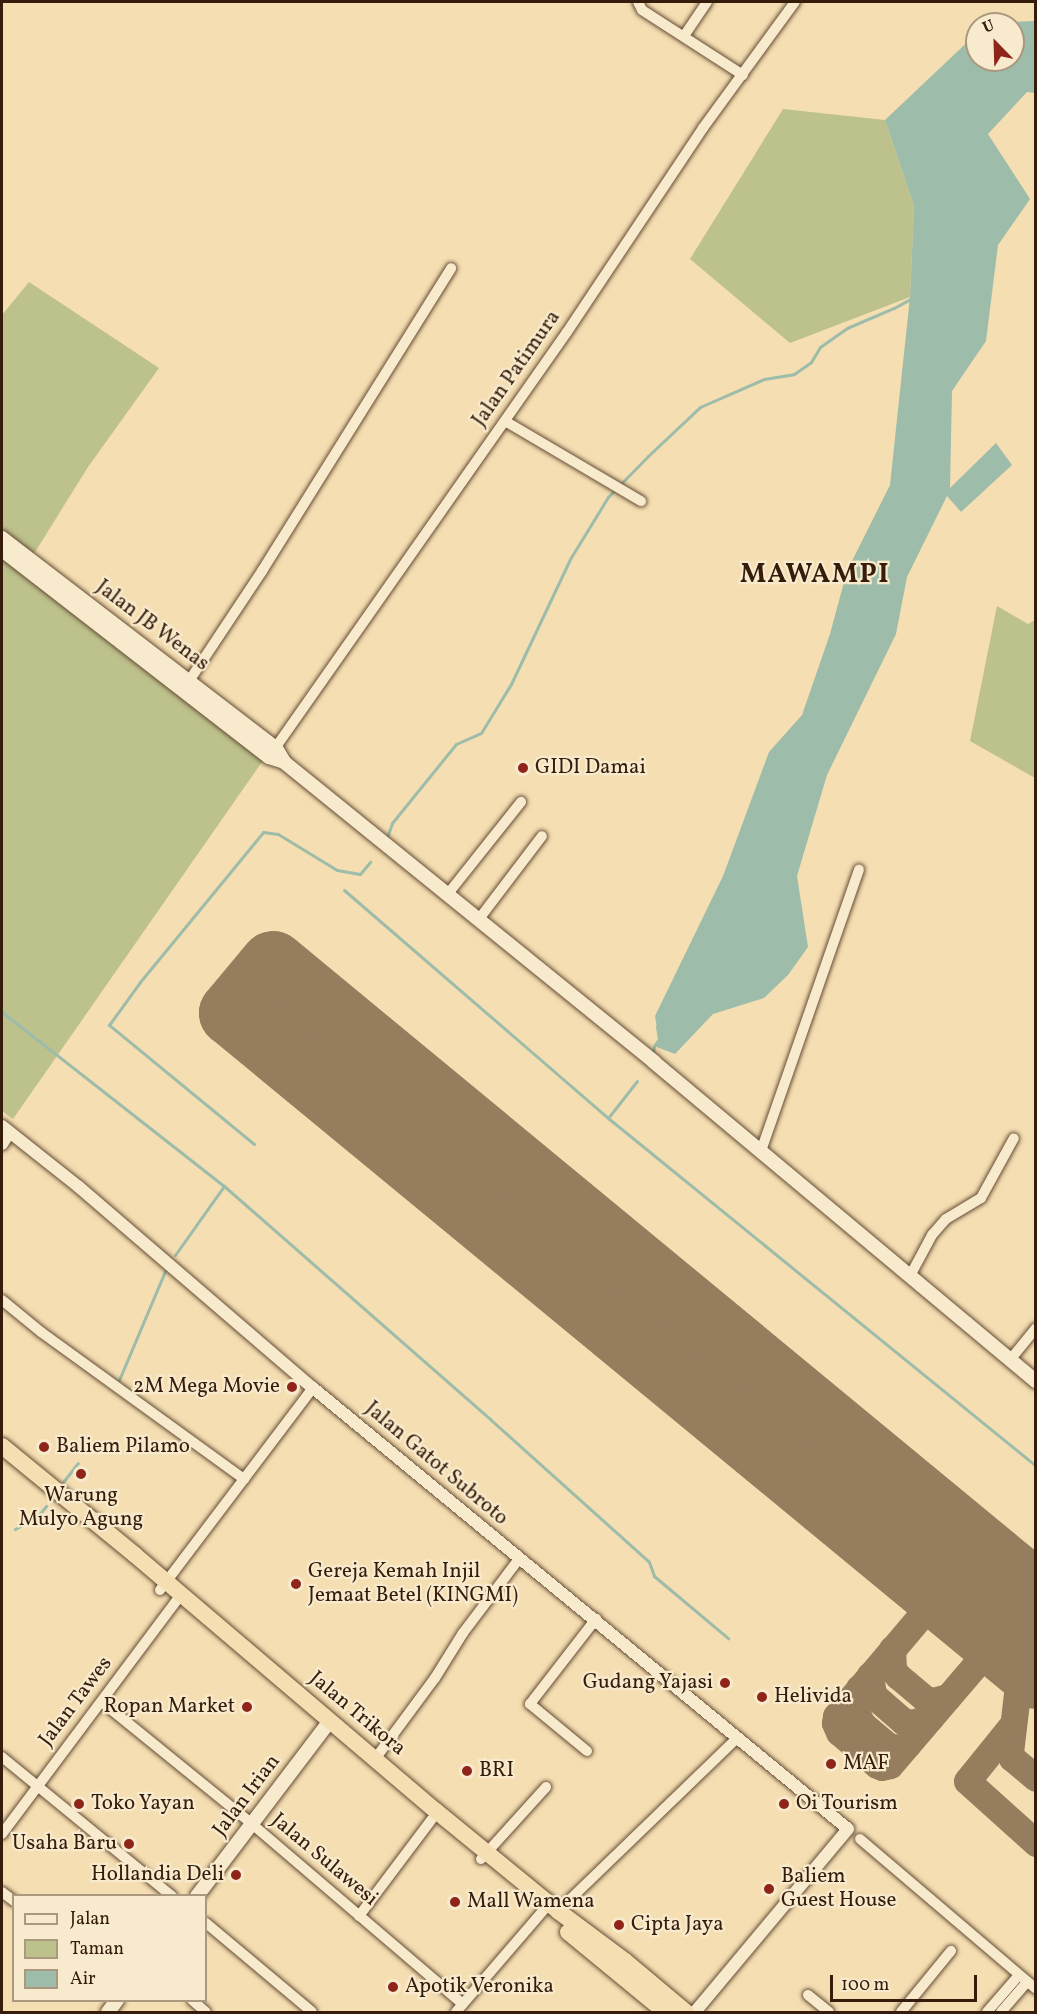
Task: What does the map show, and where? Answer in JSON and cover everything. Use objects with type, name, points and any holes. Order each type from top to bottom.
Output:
[{"type":"highway","name":"Jalan Trikora","points":[[2,1446],[327,1725],[432,1819],[484,1855]]},
{"type":"highway","name":"Jalan Trikora","points":[[2,1458],[163,1586]]},
{"type":"highway","name":"Jalan Trikora","points":[[327,1725],[375,1759],[484,1855],[550,1908],[625,1961],[686,2013]]},
{"type":"highway","name":"Jalan Trikora","points":[[550,1908],[665,2013]]},
{"type":"main road","name":"Jalan JB Wenas","points":[[2,538],[20,558],[272,753]]},
{"type":"main road","name":"Jalan JB Wenas","points":[[2,550],[20,558],[189,681],[272,753]]},
{"type":"main road","points":[[272,753],[761,1151],[1035,1381]]},
{"type":"main road","name":"Jalan Irian","points":[[199,1894],[327,1725]]},
{"type":"street","points":[[638,2],[642,10],[743,75]]},
{"type":"street","points":[[684,36],[707,2]]},
{"type":"street","name":"Jalan Patimura","points":[[272,753],[505,421],[703,128],[795,2]]},
{"type":"street","points":[[189,681],[262,571],[451,268]]},
{"type":"street","points":[[505,421],[641,501]]},
{"type":"street","points":[[447,895],[521,802]]},
{"type":"street","points":[[479,920],[542,836]]},
{"type":"street","points":[[761,1151],[858,870]]},
{"type":"street","points":[[2,1144],[5,1130]]},
{"type":"street","name":"Jalan Gatot Subroto","points":[[5,1130],[79,1186],[313,1388],[848,1829],[695,2013]]},
{"type":"street","points":[[910,1276],[932,1235],[946,1219],[981,1198],[1014,1138]]},
{"type":"street","points":[[2,1300],[41,1332],[244,1479]]},
{"type":"street","points":[[1010,1360],[1035,1328]]},
{"type":"street","points":[[163,1586],[313,1388]]},
{"type":"street","points":[[375,1759],[435,1678],[463,1633],[519,1559]]},
{"type":"street","name":"Jalan Tawes","points":[[2,1834],[178,1599]]},
{"type":"street","points":[[586,1751],[530,1704],[596,1619]]},
{"type":"street","name":"Jalan Sulawesi","points":[[102,1702],[252,1824],[359,1916],[460,2008]]},
{"type":"street","points":[[460,2008],[550,1908],[736,1739]]},
{"type":"street","points":[[2,1757],[170,1894]]},
{"type":"street","points":[[484,1855],[546,1787]]},
{"type":"street","points":[[359,1916],[432,1819]]},
{"type":"street","points":[[860,1839],[1027,1982]]},
{"type":"street","points":[[207,1924],[312,2013]]},
{"type":"street","points":[[901,2013],[951,1951]]},
{"type":"street","points":[[987,2013],[1027,1982]]},
{"type":"street","points":[[1001,2013],[1027,1982]]},
{"type":"street","points":[[808,1995],[829,2013]]},
{"type":"street","points":[[193,2002],[206,2013]]},
{"type":"green space","points":[[783,109],[885,120],[914,206],[910,297],[790,343],[690,259]]},
{"type":"green space","points":[[29,282],[159,368],[88,467],[32,557],[2,533],[2,315]]},
{"type":"green space","points":[[2,557],[264,759],[13,1119],[2,1111]]},
{"type":"green space","points":[[997,606],[1028,624],[1035,620],[1035,778],[970,741]]},
{"type":"water","points":[[1025,21],[1035,21],[1035,93],[1027,92],[988,134],[1030,199],[998,245],[986,341],[952,391],[950,488],[996,443],[1012,465],[961,512],[947,496],[907,577],[896,634],[827,775],[797,876],[808,947],[788,975],[764,998],[713,1014],[675,1054],[654,1046],[659,1039],[655,1016],[723,876],[769,752],[802,715],[830,634],[847,571],[890,485],[910,297],[914,206],[885,120],[965,44],[965,72],[1025,72]]},
{"type":"waterway","points":[[387,837],[392,823],[456,744],[481,733],[511,684],[570,559],[608,497],[700,407],[764,379],[794,374],[811,362],[820,347],[847,328],[912,298]]},
{"type":"waterway","points":[[254,1144],[109,1025],[140,982],[263,832],[278,834],[337,870],[360,874],[370,862]]},
{"type":"waterway","points":[[344,890],[608,1118],[1036,1466]]},
{"type":"waterway","points":[[2,1012],[224,1186],[491,1420],[649,1562],[654,1576],[728,1638]]},
{"type":"waterway","points":[[653,1054],[654,1046],[659,1039],[657,1026]]},
{"type":"waterway","points":[[608,1118],[637,1081]]},
{"type":"waterway","points":[[175,1255],[224,1186]]},
{"type":"waterway","points":[[119,1380],[165,1271]]},
{"type":"waterway","points":[[63,1482],[78,1463]]},
{"type":"waterway","points":[[15,1529],[38,1516],[46,1506]]},
{"type":"taxiway","points":[[957,1573],[836,1716],[835,1723],[839,1732],[877,1765],[882,1767],[890,1765],[1014,1620]]},
{"type":"taxiway","points":[[1021,1626],[1019,1677],[1010,1752],[1012,1758],[1036,1778]]},
{"type":"taxiway","points":[[892,1649],[893,1670],[898,1676],[925,1699],[932,1701],[948,1697]]},
{"type":"taxiway","points":[[870,1675],[873,1695],[903,1721],[911,1723],[930,1718]]},
{"type":"taxiway","points":[[859,1688],[854,1707],[862,1724],[888,1746],[899,1748],[907,1745]]},
{"type":"taxiway","points":[[1013,1724],[967,1781],[1036,1843]]},
{"type":"runway","points":[[1036,1594],[273,964],[232,1013],[1036,1676]]},
{"type":"place","name":"GIDI Damai","points":[[523,768]]},
{"type":"place","name":"2M Mega Movie","points":[[292,1387]]},
{"type":"place","name":"Baliem Pilamo","points":[[44,1447]]},
{"type":"place","name":"Warung Mulyo Agung","points":[[81,1474]]},
{"type":"place","name":"Gereja Kemah Injil Jemaat Betel (KINGMI)","points":[[296,1584]]},
{"type":"place","name":"Gudang Yajasi","points":[[725,1683]]},
{"type":"place","name":"Helivida","points":[[762,1697]]},
{"type":"place","name":"Ropan Market","points":[[247,1707]]},
{"type":"place","name":"MAF","points":[[831,1764]]},
{"type":"place","name":"BRI","points":[[467,1771]]},
{"type":"place","name":"Toko Yayan","points":[[79,1804]]},
{"type":"place","name":"Oi Tourism","points":[[784,1804]]},
{"type":"place","name":"Usaha Baru","points":[[129,1844]]},
{"type":"place","name":"Hollandia Deli","points":[[236,1875]]},
{"type":"place","name":"Baliem Guest House","points":[[769,1889]]},
{"type":"place","name":"Mall Wamena","points":[[455,1902]]},
{"type":"place","name":"Cipta Jaya","points":[[619,1925]]},
{"type":"place","name":"Apotik Veronika","points":[[393,1987]]},
{"type":"district","name":"MAWAMPI","points":[[815,576]]}]
